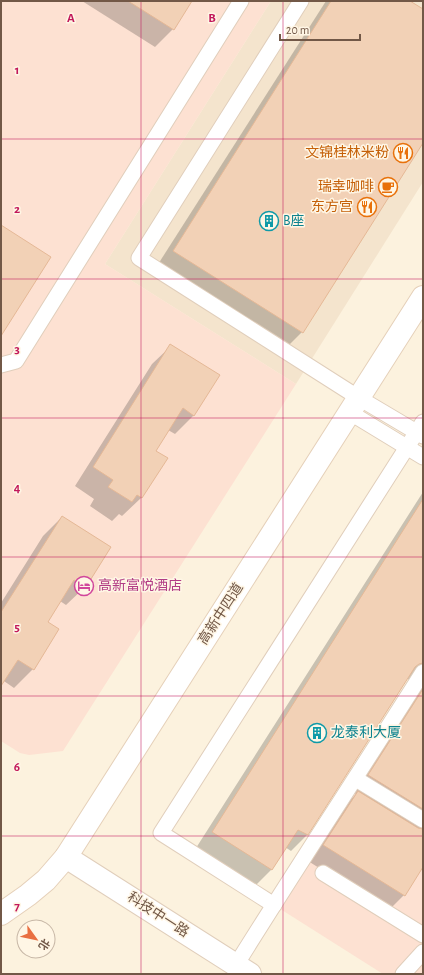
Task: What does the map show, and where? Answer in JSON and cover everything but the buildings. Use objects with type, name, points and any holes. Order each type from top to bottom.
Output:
[{"type":"main road","name":"高新中四道","points":[[1,914],[46,880],[66,857],[423,297]]},
{"type":"main road","name":"科技中一路","points":[[66,857],[243,970]]},
{"type":"lane","points":[[1,365],[16,361],[241,1]]},
{"type":"lane","points":[[301,1],[139,258],[354,405],[406,448],[423,457]]},
{"type":"lane","points":[[274,905],[161,833],[406,448],[421,430],[354,405]]},
{"type":"lane","points":[[243,970],[274,905],[356,779],[423,672]]},
{"type":"lane","points":[[356,779],[423,820]]},
{"type":"lane","points":[[323,873],[423,935]]},
{"type":"lane","points":[[403,974],[423,952]]},
{"type":"shaded area","points":[[1,1],[271,1],[105,264],[296,384],[63,751],[29,755],[20,753],[1,741]]},
{"type":"shaded area","points":[[271,1],[423,1],[423,182],[296,384],[105,264]]},
{"type":"shaded area","points":[[423,672],[423,974],[383,974],[274,905]]},
{"type":"place","name":"文锦桂林米粉","points":[[403,153]]},
{"type":"place","name":"瑞幸咖啡","points":[[388,187]]},
{"type":"place","name":"东方宫","points":[[367,207]]},
{"type":"place","name":"B座","points":[[269,221]]},
{"type":"place","name":"高新富悦酒店","points":[[84,586]]},
{"type":"place","name":"龙泰利大厦","points":[[317,733]]}]
